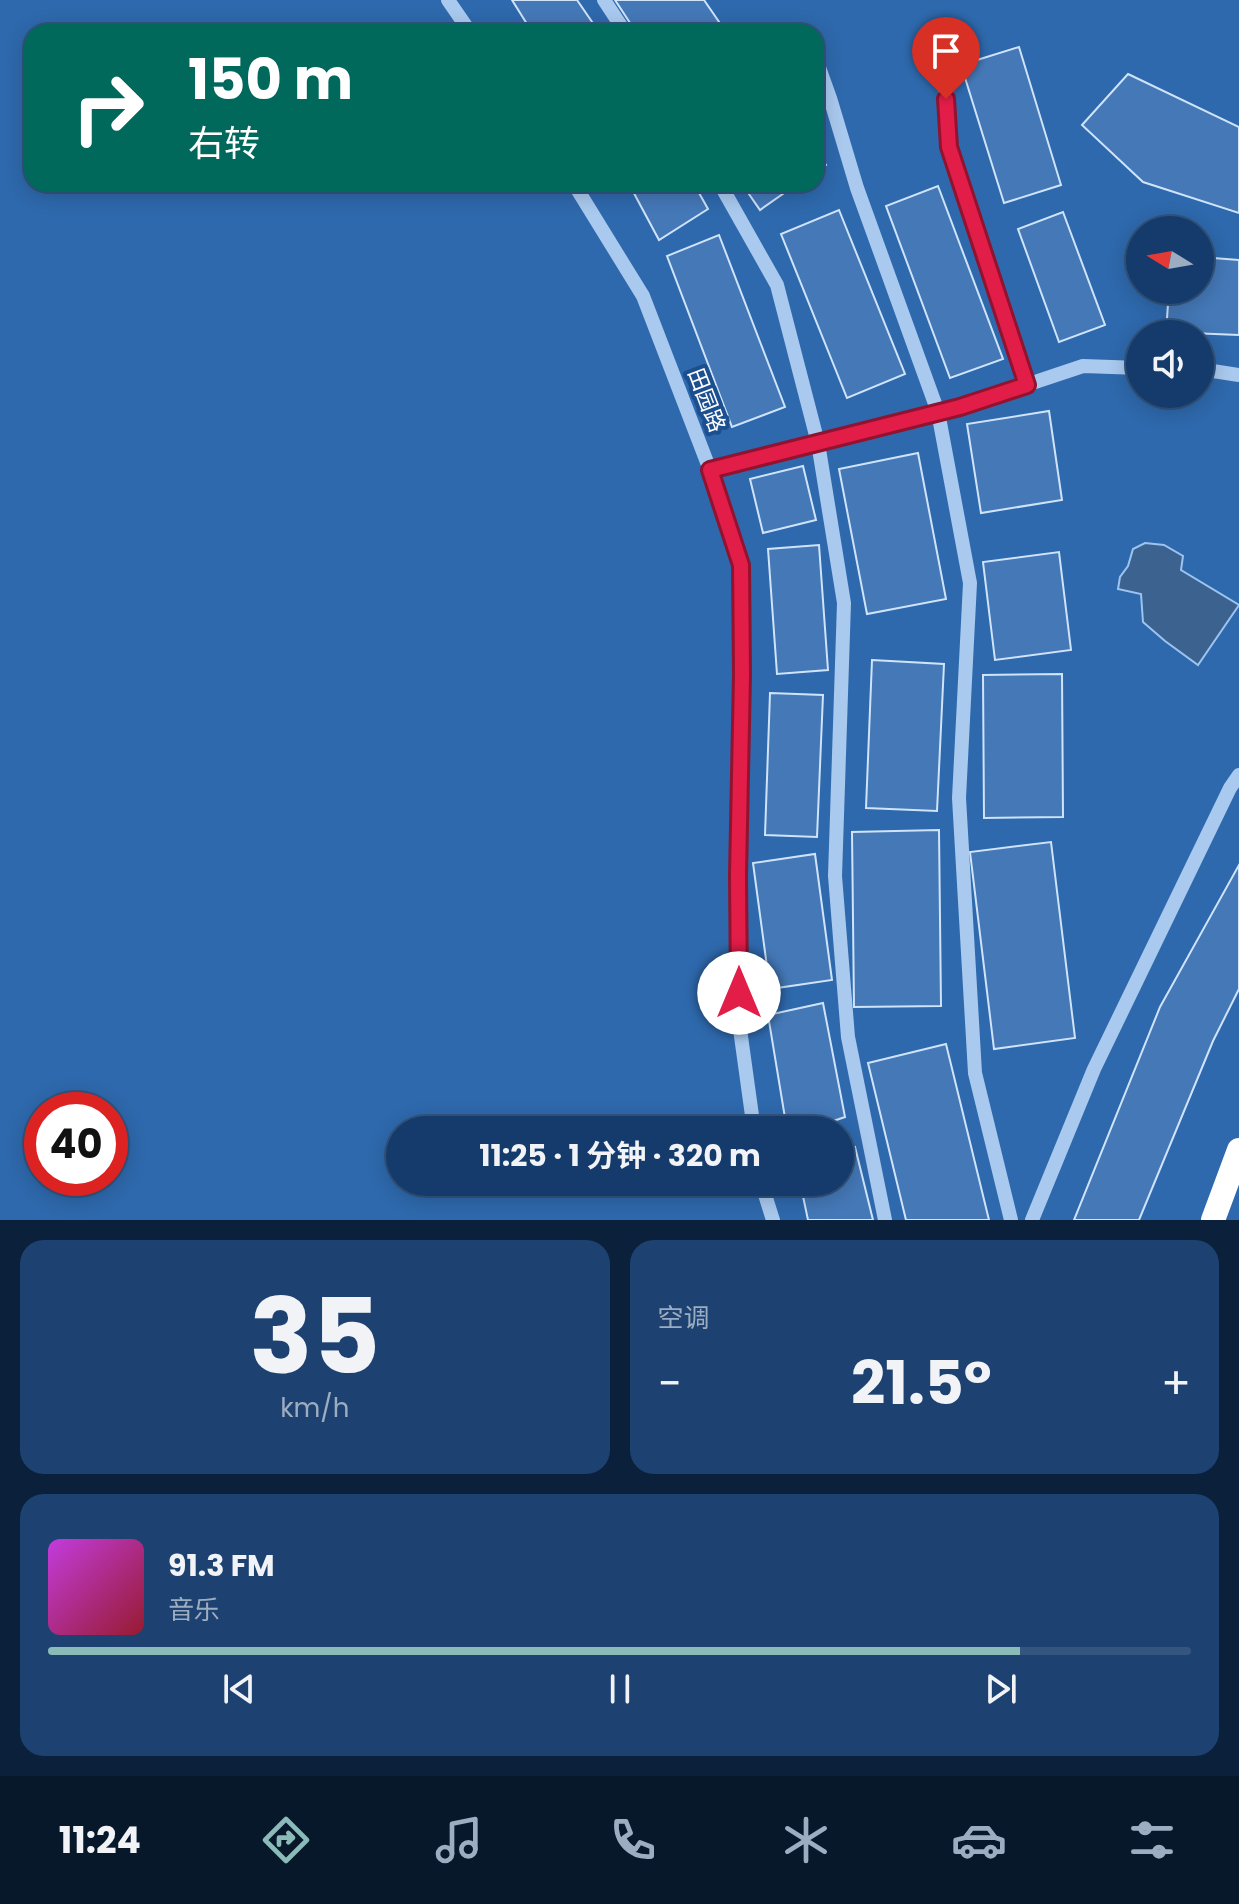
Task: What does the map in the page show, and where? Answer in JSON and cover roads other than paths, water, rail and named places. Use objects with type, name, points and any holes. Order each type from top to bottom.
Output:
[{"type":"highway","points":[[1213,1220],[1239,1150]]},
{"type":"street","points":[[448,0],[464,24]]},
{"type":"street","points":[[604,0],[620,24]]},
{"type":"street","points":[[943,50],[949,147],[1027,385]]},
{"type":"street","points":[[824,81],[857,188],[938,412],[970,583],[959,798],[975,1073],[1011,1220]]},
{"type":"street","name":"田园路","points":[[579,192],[643,296],[710,470],[741,565],[739,1022],[752,1116]]},
{"type":"street","points":[[725,192],[777,285],[818,443],[844,603],[835,876],[848,1037],[885,1220]]},
{"type":"street","points":[[710,470],[938,412],[1083,366],[1126,368]]},
{"type":"street","points":[[1214,371],[1239,375]]},
{"type":"street","points":[[1032,1220],[1094,1069],[1239,775]]},
{"type":"street","points":[[765,1196],[773,1220]]}]
